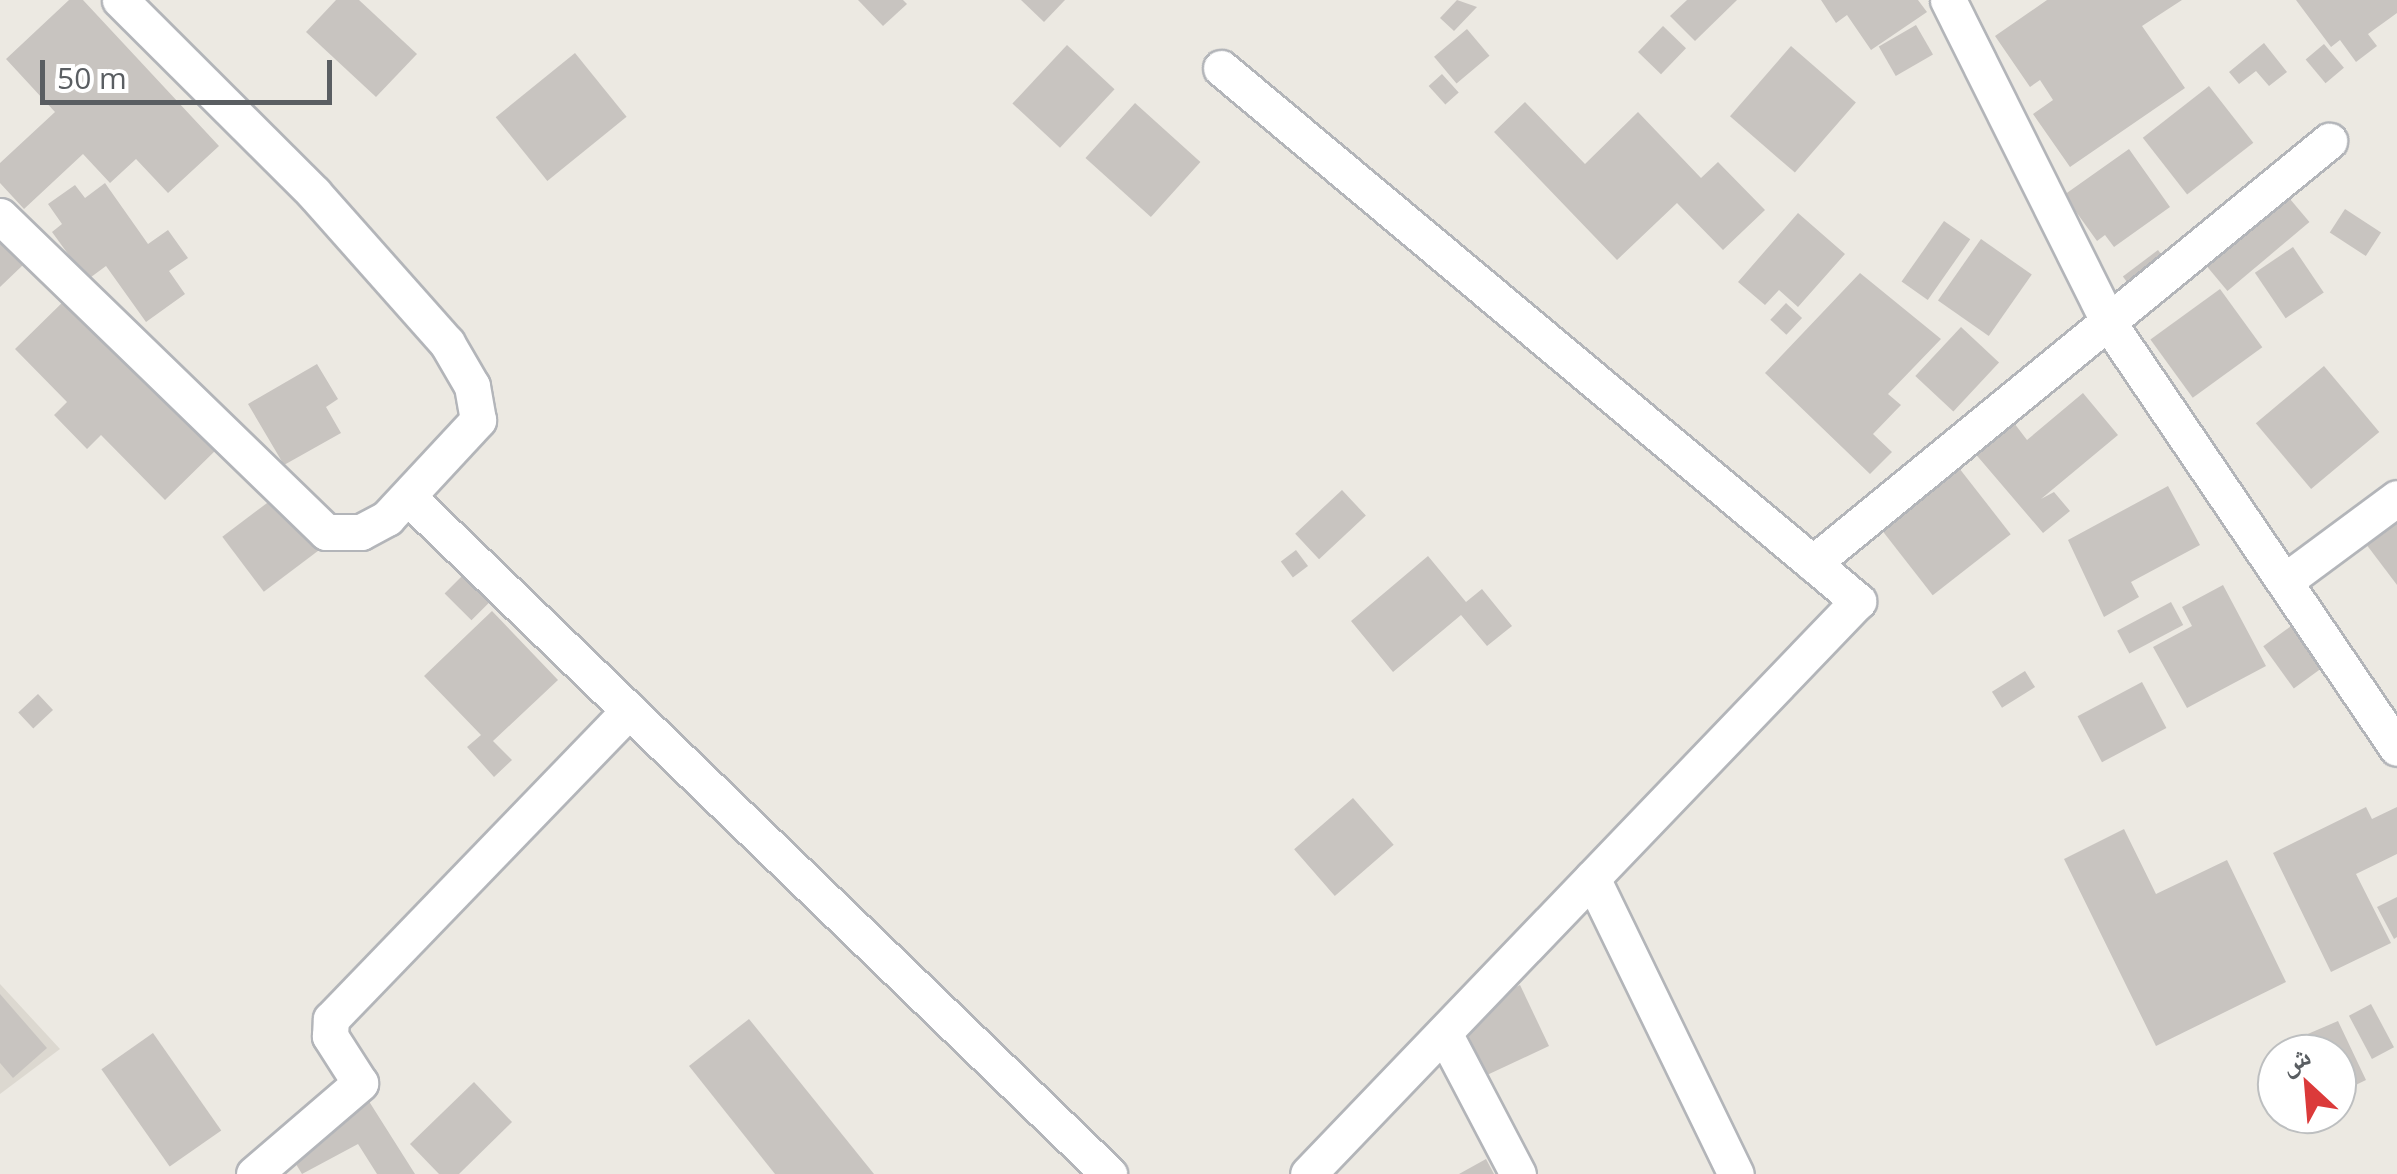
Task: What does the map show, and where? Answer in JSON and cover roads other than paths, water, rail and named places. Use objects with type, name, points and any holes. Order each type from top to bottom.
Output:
[{"type":"street","points":[[0,216],[326,532],[361,532],[410,498],[478,420],[462,362],[314,193],[120,0]]},
{"type":"street","points":[[1948,0],[2110,325],[2397,748]]},
{"type":"street","points":[[1221,68],[1858,601],[1308,1174]]},
{"type":"street","points":[[1813,563],[2110,325],[2329,141]]},
{"type":"street","points":[[410,498],[1109,1174]]},
{"type":"street","points":[[2286,582],[2397,498]]},
{"type":"street","points":[[254,1174],[360,1083],[330,1036],[331,1020],[628,710]]},
{"type":"street","points":[[1592,878],[1736,1174]]},
{"type":"street","points":[[1444,1032],[1518,1174]]}]
